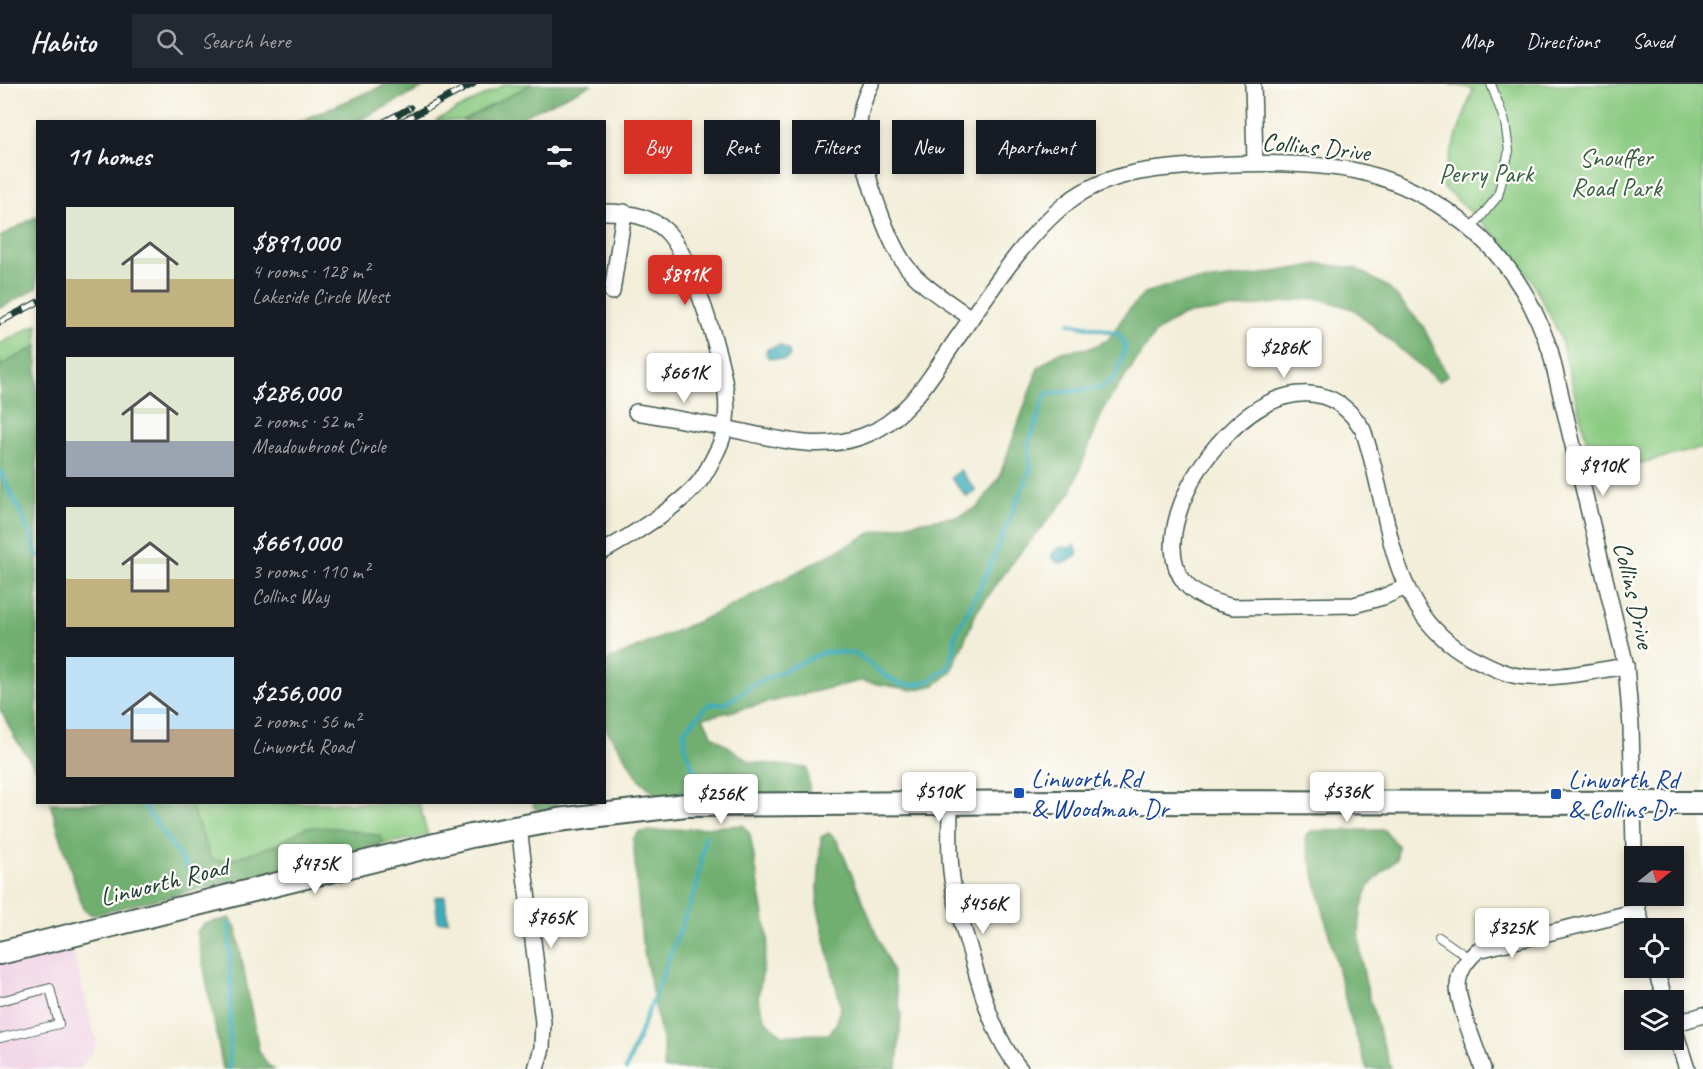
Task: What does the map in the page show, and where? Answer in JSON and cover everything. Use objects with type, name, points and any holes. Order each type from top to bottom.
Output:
[{"type":"main road","name":"Linworth Road","points":[[0,952],[459,838],[624,811],[686,805],[1703,803]]},
{"type":"street","points":[[871,84],[863,104],[859,124],[865,164],[876,201],[891,237],[904,263],[924,283],[971,318]]},
{"type":"street","points":[[1253,84],[1255,163]]},
{"type":"street","name":"Collins Drive","points":[[636,412],[808,444],[838,443],[863,436],[886,425],[922,390],[971,318],[1046,220],[1071,200],[1105,181],[1139,171],[1255,163],[1323,166],[1378,177],[1426,198],[1471,229],[1489,246],[1521,286],[1550,350],[1626,666],[1631,726],[1634,846]]},
{"type":"street","points":[[606,212],[624,212],[652,221],[674,239],[687,265],[722,366],[727,397],[725,428],[719,448],[700,482],[671,508],[606,550]]},
{"type":"street","points":[[612,292],[624,212]]},
{"type":"street","points":[[1406,586],[1383,597],[1354,605],[1233,606],[1219,604],[1194,591],[1185,584],[1179,574],[1174,560],[1172,542],[1174,524],[1191,482],[1231,431],[1268,402],[1282,396],[1315,393],[1343,405],[1355,417],[1363,430],[1393,546],[1406,586],[1421,613],[1435,630],[1459,652],[1513,675],[1536,676],[1626,666]]},
{"type":"street","points":[[950,803],[950,859],[959,914],[993,1021],[1007,1050],[1020,1069]]},
{"type":"street","points":[[519,827],[543,1022],[542,1048],[536,1069]]},
{"type":"street","points":[[1637,906],[1640,918]]},
{"type":"street","points":[[1483,1069],[1458,987],[1461,970],[1468,958],[1478,950],[1638,912]]},
{"type":"street","points":[[1684,1022],[1703,1015]]},
{"type":"street","points":[[1681,1050],[1687,1069]]},
{"type":"lane","points":[[1471,229],[1498,196],[1509,151],[1505,122],[1491,84]]},
{"type":"lane","points":[[1439,937],[1468,958]]},
{"type":"lane","points":[[0,1000],[50,988],[59,1024],[0,1038]]},
{"type":"shaded area","points":[[69,936],[97,1044],[81,1069],[0,1069],[0,954]]},
{"type":"green space","points":[[387,84],[430,84],[360,120],[302,120]]},
{"type":"green space","points":[[506,84],[532,84],[464,120],[437,120]]},
{"type":"green space","points":[[532,84],[592,84],[515,120],[464,120]]},
{"type":"green space","name":"Snouffer Road Park","points":[[1449,84],[1703,84],[1703,448],[1595,474],[1560,336],[1530,277],[1501,240],[1440,184],[1473,89]]},
{"type":"green space","points":[[36,217],[36,289],[0,308],[0,237]]},
{"type":"green space","points":[[1320,264],[1355,268],[1388,287],[1423,326],[1447,375],[1439,382],[1353,309],[1316,298],[1182,315],[1156,332],[1105,406],[1070,494],[1016,558],[977,611],[951,672],[935,685],[913,690],[860,681],[703,718],[713,736],[751,762],[807,768],[810,796],[669,799],[658,797],[640,780],[606,729],[606,661],[724,610],[871,533],[917,522],[959,516],[978,507],[999,478],[1038,368],[1059,352],[1090,348],[1108,340],[1126,313],[1145,293],[1174,284],[1257,275]]},
{"type":"green space","points":[[36,325],[36,347],[0,366],[0,344]]},
{"type":"green space","points":[[36,347],[36,769],[15,738],[0,709],[0,366]]},
{"type":"green space","points":[[50,804],[190,804],[211,859],[226,861],[276,845],[307,827],[337,828],[381,836],[384,844],[92,915],[83,909]]},
{"type":"green space","points":[[190,804],[419,804],[428,836],[384,844],[380,836],[307,827],[276,845],[226,861],[211,859]]},
{"type":"green space","points":[[533,804],[557,804],[554,810],[540,811],[534,808]]},
{"type":"green space","points":[[743,825],[750,834],[768,939],[758,998],[765,1020],[782,1035],[829,1034],[837,1022],[841,1007],[817,905],[821,837],[829,833],[838,842],[891,968],[901,1013],[897,1069],[664,1069],[664,1050],[642,942],[633,839],[639,832]]},
{"type":"green space","points":[[1384,830],[1398,845],[1397,859],[1377,877],[1368,889],[1361,909],[1359,931],[1365,979],[1391,1069],[1367,1069],[1349,1014],[1305,838],[1311,831]]},
{"type":"green space","points":[[230,918],[236,928],[259,1051],[267,1064],[274,1069],[223,1069],[197,932],[203,924]]},
{"type":"water","points":[[780,345],[789,351],[790,356],[785,360],[769,358],[766,354],[767,349]]},
{"type":"water","points":[[960,470],[976,490],[967,497],[951,478]]},
{"type":"water","points":[[1075,545],[1078,553],[1069,561],[1057,562],[1051,556],[1057,548],[1069,548]]},
{"type":"water","points":[[445,896],[448,921],[438,922],[435,897]]},
{"type":"waterway","points":[[698,781],[686,750],[684,731],[709,704],[725,704],[751,686],[824,652],[855,653],[887,677],[901,684],[915,685],[929,681],[948,668],[954,650],[956,633],[983,582],[1031,468],[1028,446],[1046,394],[1101,388],[1115,377],[1126,347],[1118,333],[1069,323]]},
{"type":"waterway","points":[[0,470],[36,551]]},
{"type":"waterway","points":[[142,804],[198,882]]},
{"type":"waterway","points":[[626,1069],[697,886],[705,835]]},
{"type":"waterway","points":[[229,924],[231,987],[229,1069]]},
{"type":"railway","points":[[405,120],[473,84]]},
{"type":"railway","points":[[388,120],[410,108]]},
{"type":"railway","points":[[0,322],[36,303]]},
{"type":"place","name":"Linworth Rd & Woodman Dr","points":[[1019,793]]},
{"type":"place","name":"Linworth Rd & Collins Dr","points":[[1556,794]]},
{"type":"park label","name":"Perry Park","points":[[1486,173]]}]
